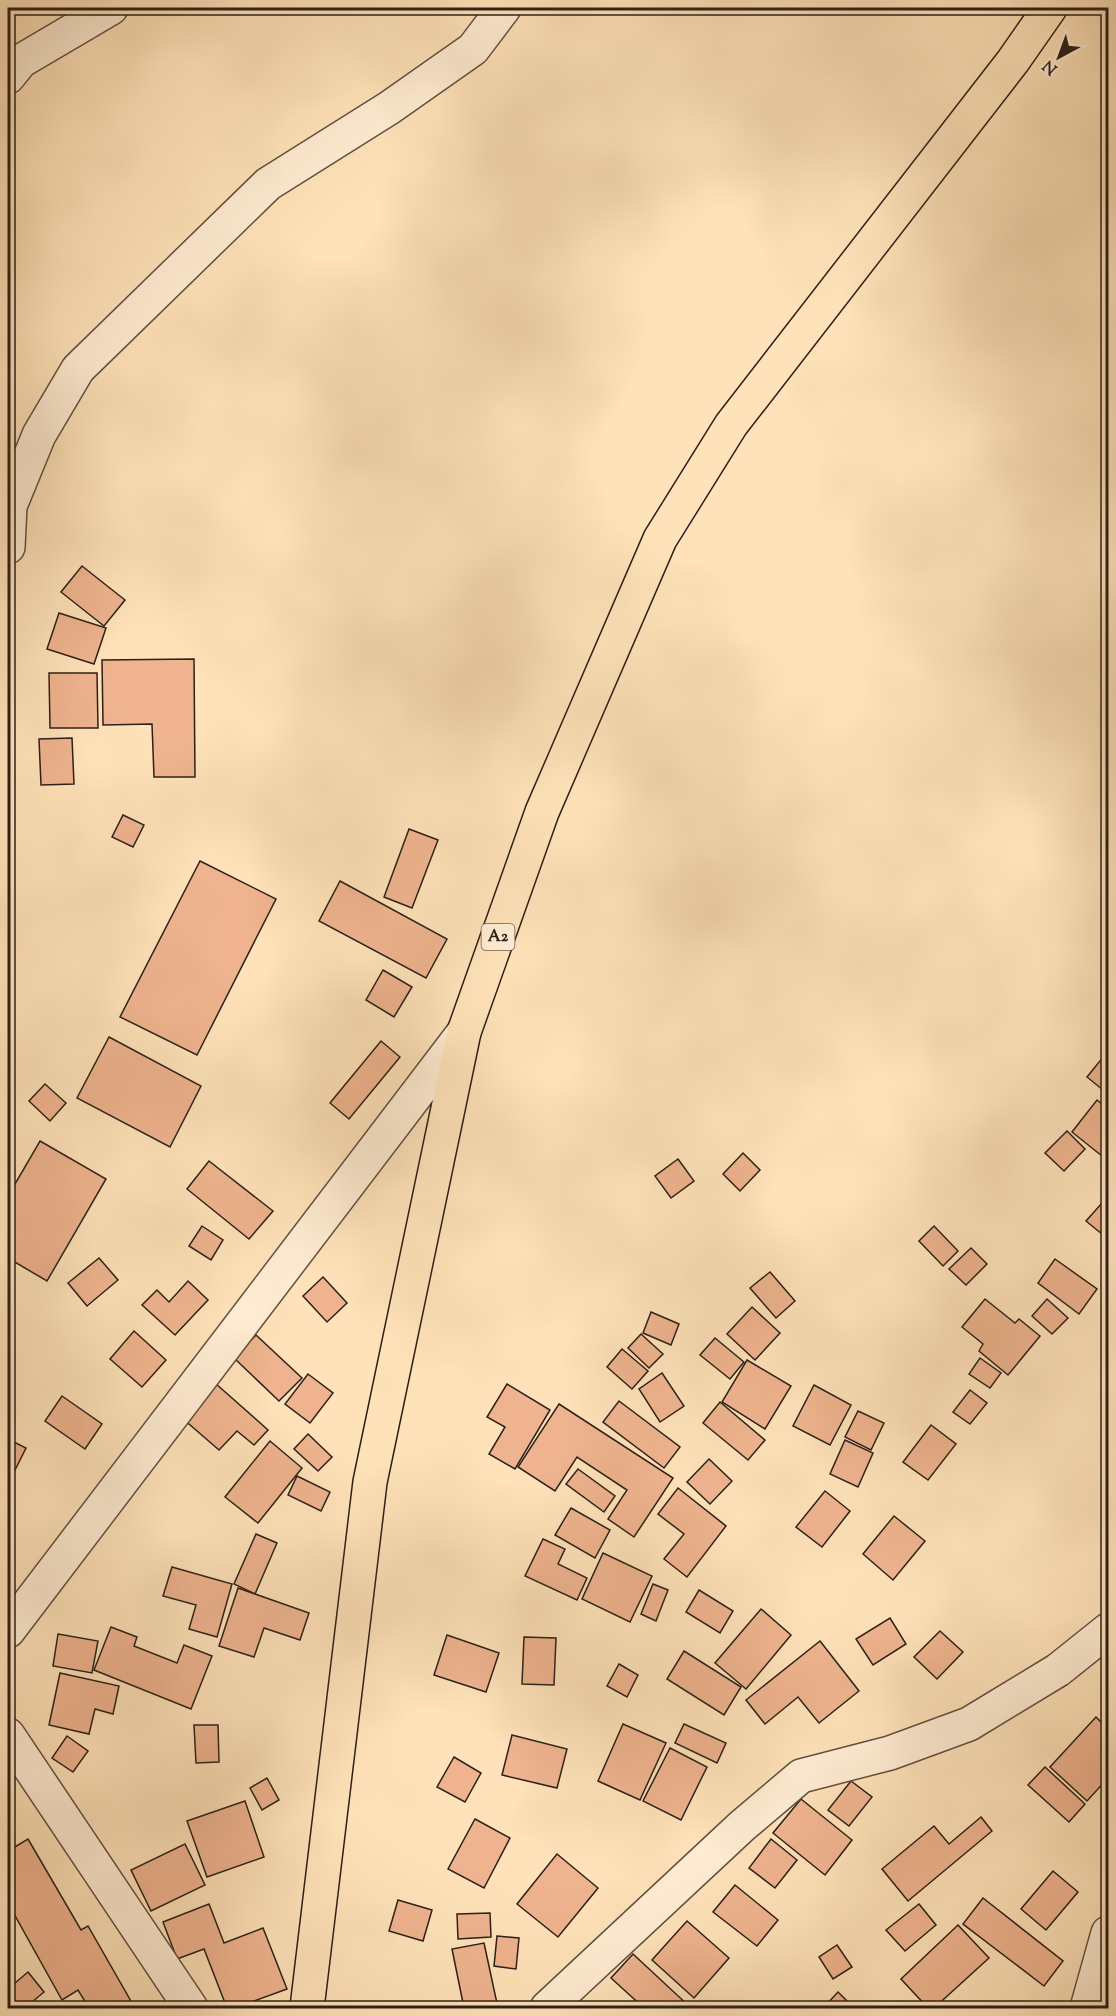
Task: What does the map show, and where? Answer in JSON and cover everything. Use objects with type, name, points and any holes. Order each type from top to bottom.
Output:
[{"type":"highway","name":"A2","points":[[307,2008],[369,1482],[464,1032],[542,812],[660,539],[732,425],[1006,70],[1050,8]]},
{"type":"street","points":[[8,77],[21,61],[111,8]]},
{"type":"street","points":[[8,547],[10,506],[39,435],[78,369],[268,184],[389,108],[473,49],[504,8]]},
{"type":"street","points":[[8,1631],[464,1032]]},
{"type":"street","points":[[547,2008],[742,1826],[801,1776],[890,1754],[969,1724],[1058,1670],[1108,1630]]},
{"type":"street","points":[[8,1735],[190,2008]]},
{"type":"street","points":[[1087,2008],[1108,1933]]},
{"type":"building","points":[[82,566],[125,600],[104,626],[61,592]]},
{"type":"building","points":[[59,613],[106,628],[94,664],[47,649]]},
{"type":"building","points":[[194,659],[195,777],[154,777],[152,724],[103,725],[102,660]]},
{"type":"building","points":[[49,673],[97,673],[98,728],[50,728]]},
{"type":"building","points":[[72,738],[74,784],[41,785],[39,739]]},
{"type":"building","points":[[123,815],[144,825],[133,847],[112,837]]},
{"type":"building","points":[[409,829],[438,840],[412,908],[384,897]]},
{"type":"building","points":[[200,861],[276,899],[197,1055],[120,1017]]},
{"type":"building","points":[[340,881],[447,939],[426,978],[319,921]]},
{"type":"building","points":[[383,970],[412,987],[394,1017],[366,1000]]},
{"type":"building","points":[[109,1037],[201,1086],[170,1147],[77,1098]]},
{"type":"building","points":[[381,1041],[400,1057],[349,1119],[330,1103]]},
{"type":"building","points":[[1108,1051],[1108,1094],[1087,1077]]},
{"type":"building","points":[[45,1084],[66,1103],[50,1121],[29,1101]]},
{"type":"building","points":[[1097,1100],[1108,1109],[1107,1160],[1072,1132]]},
{"type":"building","points":[[1067,1131],[1085,1149],[1064,1171],[1045,1153]]},
{"type":"building","points":[[40,1141],[106,1179],[47,1281],[8,1258],[8,1196]]},
{"type":"building","points":[[743,1153],[760,1170],[740,1191],[723,1174]]},
{"type":"building","points":[[678,1159],[694,1181],[671,1198],[655,1176]]},
{"type":"building","points":[[209,1161],[273,1211],[249,1239],[187,1189]]},
{"type":"building","points":[[1102,1203],[1108,1209],[1108,1239],[1086,1221]]},
{"type":"building","points":[[202,1226],[223,1240],[211,1260],[189,1246]]},
{"type":"building","points":[[934,1226],[958,1251],[943,1266],[919,1241]]},
{"type":"building","points":[[971,1248],[987,1264],[966,1285],[949,1269]]},
{"type":"building","points":[[99,1258],[118,1280],[87,1306],[68,1283]]},
{"type":"building","points":[[1055,1259],[1097,1289],[1079,1314],[1038,1283]]},
{"type":"building","points":[[770,1272],[795,1301],[776,1318],[750,1288]]},
{"type":"building","points":[[323,1277],[347,1303],[327,1322],[303,1296]]},
{"type":"building","points":[[188,1281],[208,1300],[175,1335],[142,1305],[157,1290],[169,1302]]},
{"type":"building","points":[[985,1299],[1015,1323],[1019,1319],[1040,1336],[1008,1375],[979,1351],[983,1344],[962,1327]]},
{"type":"building","points":[[1047,1299],[1068,1318],[1052,1334],[1032,1316]]},
{"type":"building","points":[[752,1307],[780,1333],[755,1360],[727,1334]]},
{"type":"building","points":[[651,1312],[679,1324],[671,1345],[643,1333]]},
{"type":"building","points":[[134,1331],[166,1360],[142,1387],[110,1359]]},
{"type":"building","points":[[641,1334],[663,1354],[649,1368],[628,1348]]},
{"type":"building","points":[[256,1335],[302,1378],[279,1401],[234,1358]]},
{"type":"building","points":[[715,1338],[744,1362],[730,1379],[700,1355]]},
{"type":"building","points":[[622,1349],[648,1371],[632,1389],[607,1367]]},
{"type":"building","points":[[980,1358],[1001,1373],[990,1388],[969,1374]]},
{"type":"building","points":[[747,1360],[791,1386],[765,1429],[722,1402]]},
{"type":"building","points":[[662,1373],[684,1406],[660,1422],[639,1389]]},
{"type":"building","points":[[308,1374],[333,1393],[310,1423],[285,1404]]},
{"type":"building","points":[[215,1383],[268,1430],[254,1445],[237,1431],[219,1450],[182,1418]]},
{"type":"building","points":[[507,1384],[550,1410],[515,1469],[489,1454],[505,1427],[487,1417]]},
{"type":"building","points":[[814,1385],[851,1405],[830,1445],[793,1426]]},
{"type":"building","points":[[970,1390],[987,1403],[970,1424],[953,1412]]},
{"type":"building","points":[[62,1396],[102,1424],[85,1449],[45,1421]]},
{"type":"building","points":[[619,1401],[680,1447],[664,1468],[603,1422]]},
{"type":"building","points":[[720,1402],[765,1440],[748,1460],[703,1423]]},
{"type":"building","points":[[559,1404],[673,1478],[634,1537],[608,1519],[627,1490],[577,1457],[555,1491],[518,1467]]},
{"type":"building","points":[[858,1411],[884,1423],[871,1450],[845,1437]]},
{"type":"building","points":[[931,1425],[956,1444],[928,1480],[903,1462]]},
{"type":"building","points":[[308,1434],[332,1457],[318,1471],[294,1449]]},
{"type":"building","points":[[8,1439],[26,1448],[12,1476],[8,1474]]},
{"type":"building","points":[[845,1440],[873,1453],[858,1487],[830,1474]]},
{"type":"building","points":[[270,1441],[302,1468],[258,1523],[225,1497]]},
{"type":"building","points":[[709,1459],[732,1481],[710,1504],[687,1482]]},
{"type":"building","points":[[578,1469],[615,1496],[604,1512],[566,1484]]},
{"type":"building","points":[[297,1476],[330,1492],[321,1511],[288,1495]]},
{"type":"building","points":[[678,1488],[726,1526],[687,1577],[664,1559],[684,1534],[658,1514]]},
{"type":"building","points":[[825,1491],[850,1511],[822,1547],[796,1527]]},
{"type":"building","points":[[571,1508],[610,1530],[595,1558],[555,1535]]},
{"type":"building","points":[[894,1516],[925,1541],[893,1580],[863,1554]]},
{"type":"building","points":[[256,1534],[277,1543],[255,1594],[234,1584]]},
{"type":"building","points":[[543,1539],[565,1549],[558,1564],[587,1578],[577,1600],[525,1576]]},
{"type":"building","points":[[603,1553],[652,1576],[630,1622],[582,1599]]},
{"type":"building","points":[[172,1567],[232,1584],[217,1637],[189,1629],[196,1605],[163,1596]]},
{"type":"building","points":[[653,1584],[668,1590],[656,1621],[641,1614]]},
{"type":"building","points":[[238,1588],[309,1613],[300,1640],[264,1628],[254,1657],[219,1646]]},
{"type":"building","points":[[699,1590],[733,1611],[720,1633],[686,1612]]},
{"type":"building","points":[[761,1609],[791,1635],[746,1689],[715,1663]]},
{"type":"building","points":[[890,1618],[906,1644],[873,1665],[856,1639]]},
{"type":"building","points":[[111,1627],[137,1637],[134,1646],[177,1663],[184,1645],[212,1656],[191,1709],[94,1670]]},
{"type":"building","points":[[940,1631],[963,1652],[937,1679],[914,1657]]},
{"type":"building","points":[[58,1634],[98,1641],[92,1673],[53,1666]]},
{"type":"building","points":[[447,1635],[499,1653],[486,1692],[434,1675]]},
{"type":"building","points":[[524,1637],[556,1638],[554,1685],[522,1684]]},
{"type":"building","points":[[820,1641],[859,1691],[819,1723],[798,1697],[765,1724],[746,1700]]},
{"type":"building","points":[[684,1651],[741,1687],[724,1715],[667,1679]]},
{"type":"building","points":[[619,1664],[638,1675],[627,1697],[607,1686]]},
{"type":"building","points":[[60,1673],[119,1686],[113,1714],[95,1709],[89,1734],[49,1725]]},
{"type":"building","points":[[1096,1717],[1108,1729],[1108,1778],[1087,1801],[1050,1767]]},
{"type":"building","points":[[623,1724],[666,1743],[640,1800],[598,1781]]},
{"type":"building","points":[[684,1724],[726,1743],[717,1763],[675,1743]]},
{"type":"building","points":[[194,1725],[218,1725],[219,1762],[196,1763]]},
{"type":"building","points":[[512,1735],[567,1749],[557,1788],[502,1775]]},
{"type":"building","points":[[67,1736],[88,1751],[73,1772],[52,1758]]},
{"type":"building","points":[[670,1748],[707,1767],[681,1820],[643,1801]]},
{"type":"building","points":[[454,1757],[481,1773],[465,1802],[437,1787]]},
{"type":"building","points":[[1045,1767],[1085,1804],[1069,1822],[1028,1785]]},
{"type":"building","points":[[267,1778],[279,1800],[262,1810],[250,1788]]},
{"type":"building","points":[[851,1781],[872,1797],[849,1826],[828,1810]]},
{"type":"building","points":[[801,1799],[852,1840],[825,1875],[773,1833]]},
{"type":"building","points":[[245,1801],[264,1857],[207,1877],[187,1821]]},
{"type":"building","points":[[981,1817],[992,1831],[908,1901],[882,1869],[934,1826],[949,1844]]},
{"type":"building","points":[[475,1819],[510,1838],[484,1888],[448,1869]]},
{"type":"building","points":[[28,1839],[81,1930],[88,1926],[132,2003],[123,2008],[89,2008],[78,1990],[62,2000],[8,1903],[8,1851]]},
{"type":"building","points":[[771,1839],[797,1860],[775,1888],[749,1868]]},
{"type":"building","points":[[185,1844],[205,1885],[151,1911],[131,1870]]},
{"type":"building","points":[[557,1854],[598,1888],[558,1937],[517,1904]]},
{"type":"building","points":[[1053,1871],[1078,1892],[1046,1930],[1021,1909]]},
{"type":"building","points":[[735,1885],[778,1920],[757,1946],[713,1912]]},
{"type":"building","points":[[983,1898],[1063,1961],[1044,1986],[963,1924]]},
{"type":"building","points":[[398,1900],[432,1910],[423,1941],[389,1931]]},
{"type":"building","points":[[209,1904],[224,1943],[263,1928],[287,1989],[235,2008],[227,2008],[204,1949],[177,1959],[163,1922]]},
{"type":"building","points":[[919,1904],[936,1925],[905,1951],[886,1930]]},
{"type":"building","points":[[490,1913],[491,1937],[458,1939],[457,1914]]},
{"type":"building","points":[[687,1921],[729,1958],[694,1998],[652,1960]]},
{"type":"building","points":[[958,1925],[989,1958],[934,2008],[928,2008],[901,1979]]},
{"type":"building","points":[[497,1936],[519,1938],[516,1969],[494,1966]]},
{"type":"building","points":[[484,1943],[498,2008],[464,2008],[452,1949]]},
{"type":"building","points":[[837,1945],[852,1967],[833,1979],[819,1957]]},
{"type":"building","points":[[633,1954],[690,2007],[644,2008],[611,1978]]},
{"type":"building","points":[[28,1972],[44,1992],[25,2008],[8,2008],[8,1989]]},
{"type":"building","points":[[838,1992],[854,2008],[823,2008]]}]
